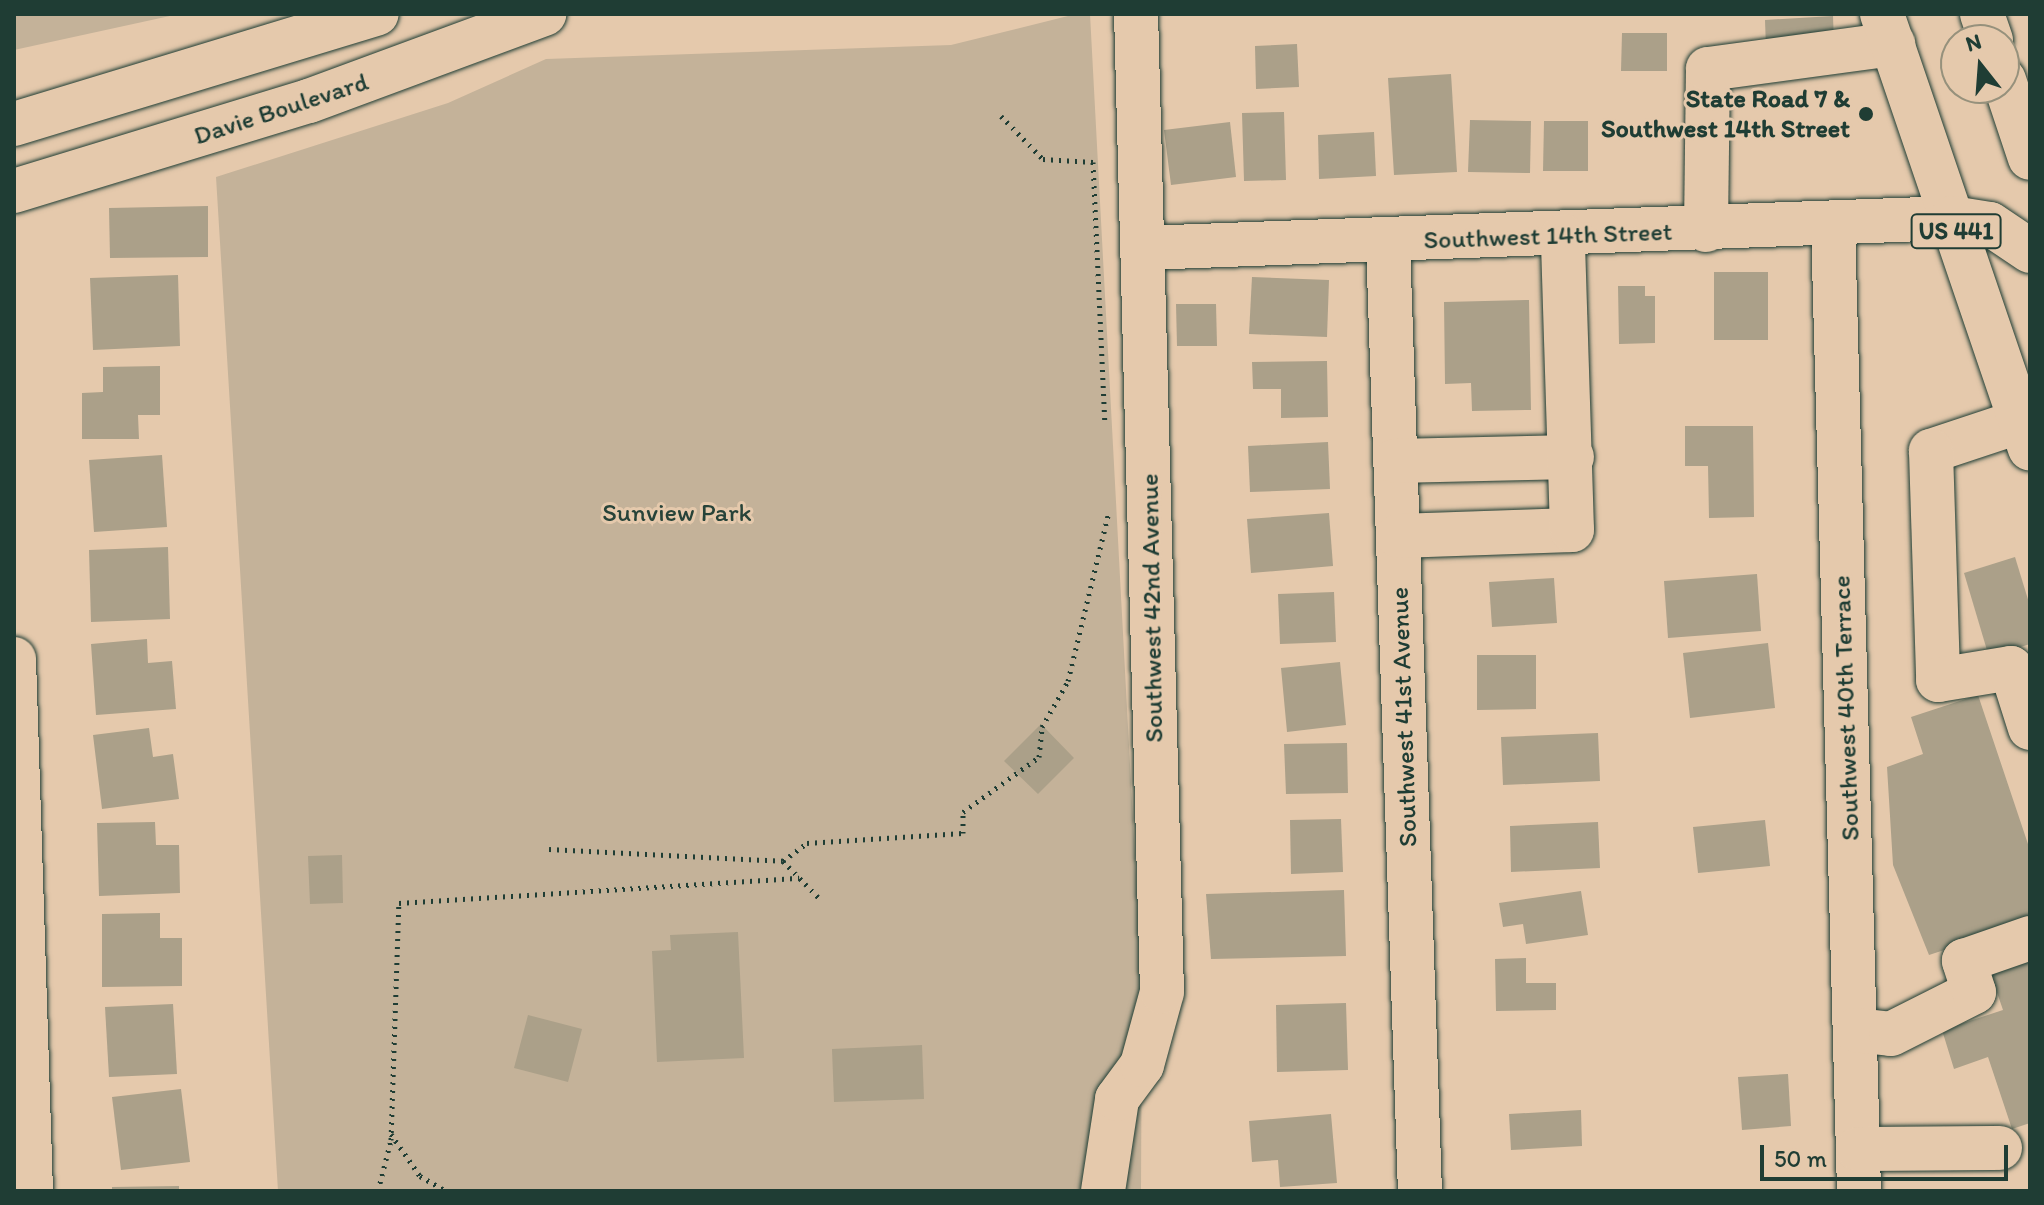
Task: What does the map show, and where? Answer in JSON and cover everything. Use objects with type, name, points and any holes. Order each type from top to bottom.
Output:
[{"type":"street","points":[[14,124],[377,14]]},
{"type":"street","name":"Davie Boulevard","points":[[14,191],[309,101],[544,14]]},
{"type":"street","name":"Southwest 42nd Avenue","points":[[1103,1191],[1117,1099],[1142,1065],[1162,992],[1136,14]]},
{"type":"street","points":[[1706,230],[1708,69],[1888,29]]},
{"type":"street","name":"US 441","points":[[1888,29],[2026,434]]},
{"type":"street","points":[[2018,104],[2030,158]]},
{"type":"street","name":"Southwest 14th Street","points":[[1144,248],[1388,243],[1952,218],[1990,224],[2030,251]]},
{"type":"street","name":"Southwest 40th Terrace","points":[[1833,224],[1858,1170]]},
{"type":"street","points":[[1398,536],[1572,530],[1563,236]]},
{"type":"street","name":"Southwest 41st Avenue","points":[[1388,243],[1420,1191]]},
{"type":"street","points":[[2026,434],[1931,451],[1938,680],[2020,664],[2030,728]]},
{"type":"street","points":[[1395,461],[1572,457]]},
{"type":"street","points":[[14,659],[31,1191]]},
{"type":"street","points":[[1855,1030],[1891,1034],[1974,992],[1964,961],[2030,938]]},
{"type":"street","points":[[1858,1170],[2000,1148]]},
{"type":"path","points":[[1001,116],[1043,159],[1093,162],[1105,430]]},
{"type":"path","points":[[549,849],[783,861],[807,843],[963,833],[963,812],[1039,757],[1042,727],[1068,681],[1082,628],[1108,494]]},
{"type":"path","points":[[783,861],[820,899]]},
{"type":"path","points":[[378,1191],[391,1133],[399,903],[799,878]]},
{"type":"path","points":[[391,1133],[420,1176],[446,1191]]},
{"type":"green space","points":[[14,14],[179,14],[14,50]]},
{"type":"green space","name":"Sunview Park","points":[[1076,14],[1090,14],[1142,990],[1141,1191],[278,1191],[216,177],[448,103],[546,59],[951,45]]},
{"type":"building","points":[[1833,16],[1834,45],[1766,48],[1765,20]]},
{"type":"building","points":[[1622,33],[1667,33],[1667,71],[1621,71]]},
{"type":"building","points":[[1297,44],[1299,87],[1256,89],[1255,46]]},
{"type":"building","points":[[1451,74],[1457,172],[1394,175],[1388,78]]},
{"type":"building","points":[[1284,112],[1286,180],[1244,181],[1242,113]]},
{"type":"building","points":[[1470,120],[1531,121],[1530,173],[1468,172]]},
{"type":"building","points":[[1544,121],[1588,121],[1588,171],[1543,171]]},
{"type":"building","points":[[1230,122],[1236,177],[1171,185],[1164,130]]},
{"type":"building","points":[[1374,132],[1376,176],[1319,179],[1318,135]]},
{"type":"building","points":[[208,206],[208,257],[110,258],[109,208]]},
{"type":"building","points":[[1714,272],[1768,272],[1768,340],[1714,340]]},
{"type":"building","points":[[178,275],[180,346],[93,350],[90,278]]},
{"type":"building","points":[[1252,277],[1329,280],[1327,337],[1249,334]]},
{"type":"building","points":[[1618,286],[1645,286],[1645,296],[1655,296],[1655,343],[1619,344]]},
{"type":"building","points":[[1529,300],[1531,410],[1472,411],[1471,383],[1445,384],[1444,302]]},
{"type":"building","points":[[1176,304],[1216,304],[1217,346],[1177,346]]},
{"type":"building","points":[[1327,361],[1328,417],[1281,418],[1281,389],[1253,389],[1252,362]]},
{"type":"building","points":[[160,366],[160,415],[138,415],[139,439],[82,439],[82,393],[103,392],[103,367]]},
{"type":"building","points":[[1685,426],[1753,426],[1754,517],[1709,518],[1708,466],[1685,466]]},
{"type":"building","points":[[1328,442],[1330,489],[1250,492],[1248,446]]},
{"type":"building","points":[[162,455],[167,527],[94,532],[89,460]]},
{"type":"building","points":[[1329,513],[1333,566],[1251,573],[1247,519]]},
{"type":"building","points":[[168,547],[170,619],[91,622],[89,550]]},
{"type":"building","points":[[2015,557],[2030,606],[2030,644],[1989,657],[1964,573]]},
{"type":"building","points":[[1757,574],[1761,631],[1668,638],[1664,581]]},
{"type":"building","points":[[1554,578],[1557,623],[1492,627],[1489,582]]},
{"type":"building","points":[[1334,592],[1336,642],[1280,644],[1278,594]]},
{"type":"building","points":[[147,639],[148,663],[172,661],[176,709],[96,715],[91,644]]},
{"type":"building","points":[[1768,643],[1775,708],[1690,718],[1683,653]]},
{"type":"building","points":[[1477,655],[1536,655],[1536,709],[1477,710]]},
{"type":"building","points":[[1340,662],[1346,725],[1287,732],[1281,668]]},
{"type":"building","points":[[1978,695],[2030,850],[2030,922],[1929,955],[1893,865],[1887,767],[1923,754],[1911,717]]},
{"type":"building","points":[[1041,724],[1074,758],[1038,794],[1004,761]]},
{"type":"building","points":[[149,728],[153,757],[173,754],[179,799],[102,809],[93,735]]},
{"type":"building","points":[[1598,733],[1600,781],[1503,785],[1501,737]]},
{"type":"building","points":[[1347,743],[1348,793],[1286,794],[1284,744]]},
{"type":"building","points":[[1341,819],[1343,872],[1291,874],[1290,820]]},
{"type":"building","points":[[1765,820],[1770,866],[1698,873],[1693,827]]},
{"type":"building","points":[[155,822],[156,845],[179,845],[180,893],[99,896],[97,823]]},
{"type":"building","points":[[1598,822],[1600,868],[1511,872],[1510,826]]},
{"type":"building","points":[[342,855],[343,903],[310,904],[308,856]]},
{"type":"building","points":[[1344,890],[1346,956],[1211,959],[1206,894]]},
{"type":"building","points":[[1581,891],[1588,935],[1526,944],[1523,924],[1503,927],[1499,903]]},
{"type":"building","points":[[160,913],[160,938],[182,938],[182,986],[102,987],[102,914]]},
{"type":"building","points":[[738,932],[744,1058],[657,1062],[652,951],[671,950],[670,935]]},
{"type":"building","points":[[1526,958],[1526,983],[1556,983],[1556,1010],[1496,1011],[1495,959]]},
{"type":"building","points":[[2030,959],[2030,1123],[2012,1129],[1988,1057],[1954,1069],[1942,1030],[2003,1010],[1990,972]]},
{"type":"building","points":[[1346,1003],[1348,1070],[1277,1072],[1276,1005]]},
{"type":"building","points":[[173,1004],[177,1074],[109,1077],[105,1007]]},
{"type":"building","points":[[528,1015],[582,1029],[568,1082],[514,1068]]},
{"type":"building","points":[[922,1045],[924,1099],[834,1102],[832,1049]]},
{"type":"building","points":[[1788,1074],[1791,1126],[1742,1130],[1738,1077]]},
{"type":"building","points":[[181,1089],[190,1162],[121,1170],[112,1097]]},
{"type":"building","points":[[1581,1110],[1582,1146],[1511,1150],[1509,1114]]},
{"type":"building","points":[[1331,1114],[1337,1183],[1280,1187],[1278,1160],[1252,1162],[1249,1121]]},
{"type":"building","points":[[179,1186],[179,1191],[112,1191],[112,1187]]},
{"type":"place","name":"State Road 7 & Southwest 14th Street","points":[[1866,114]]}]
